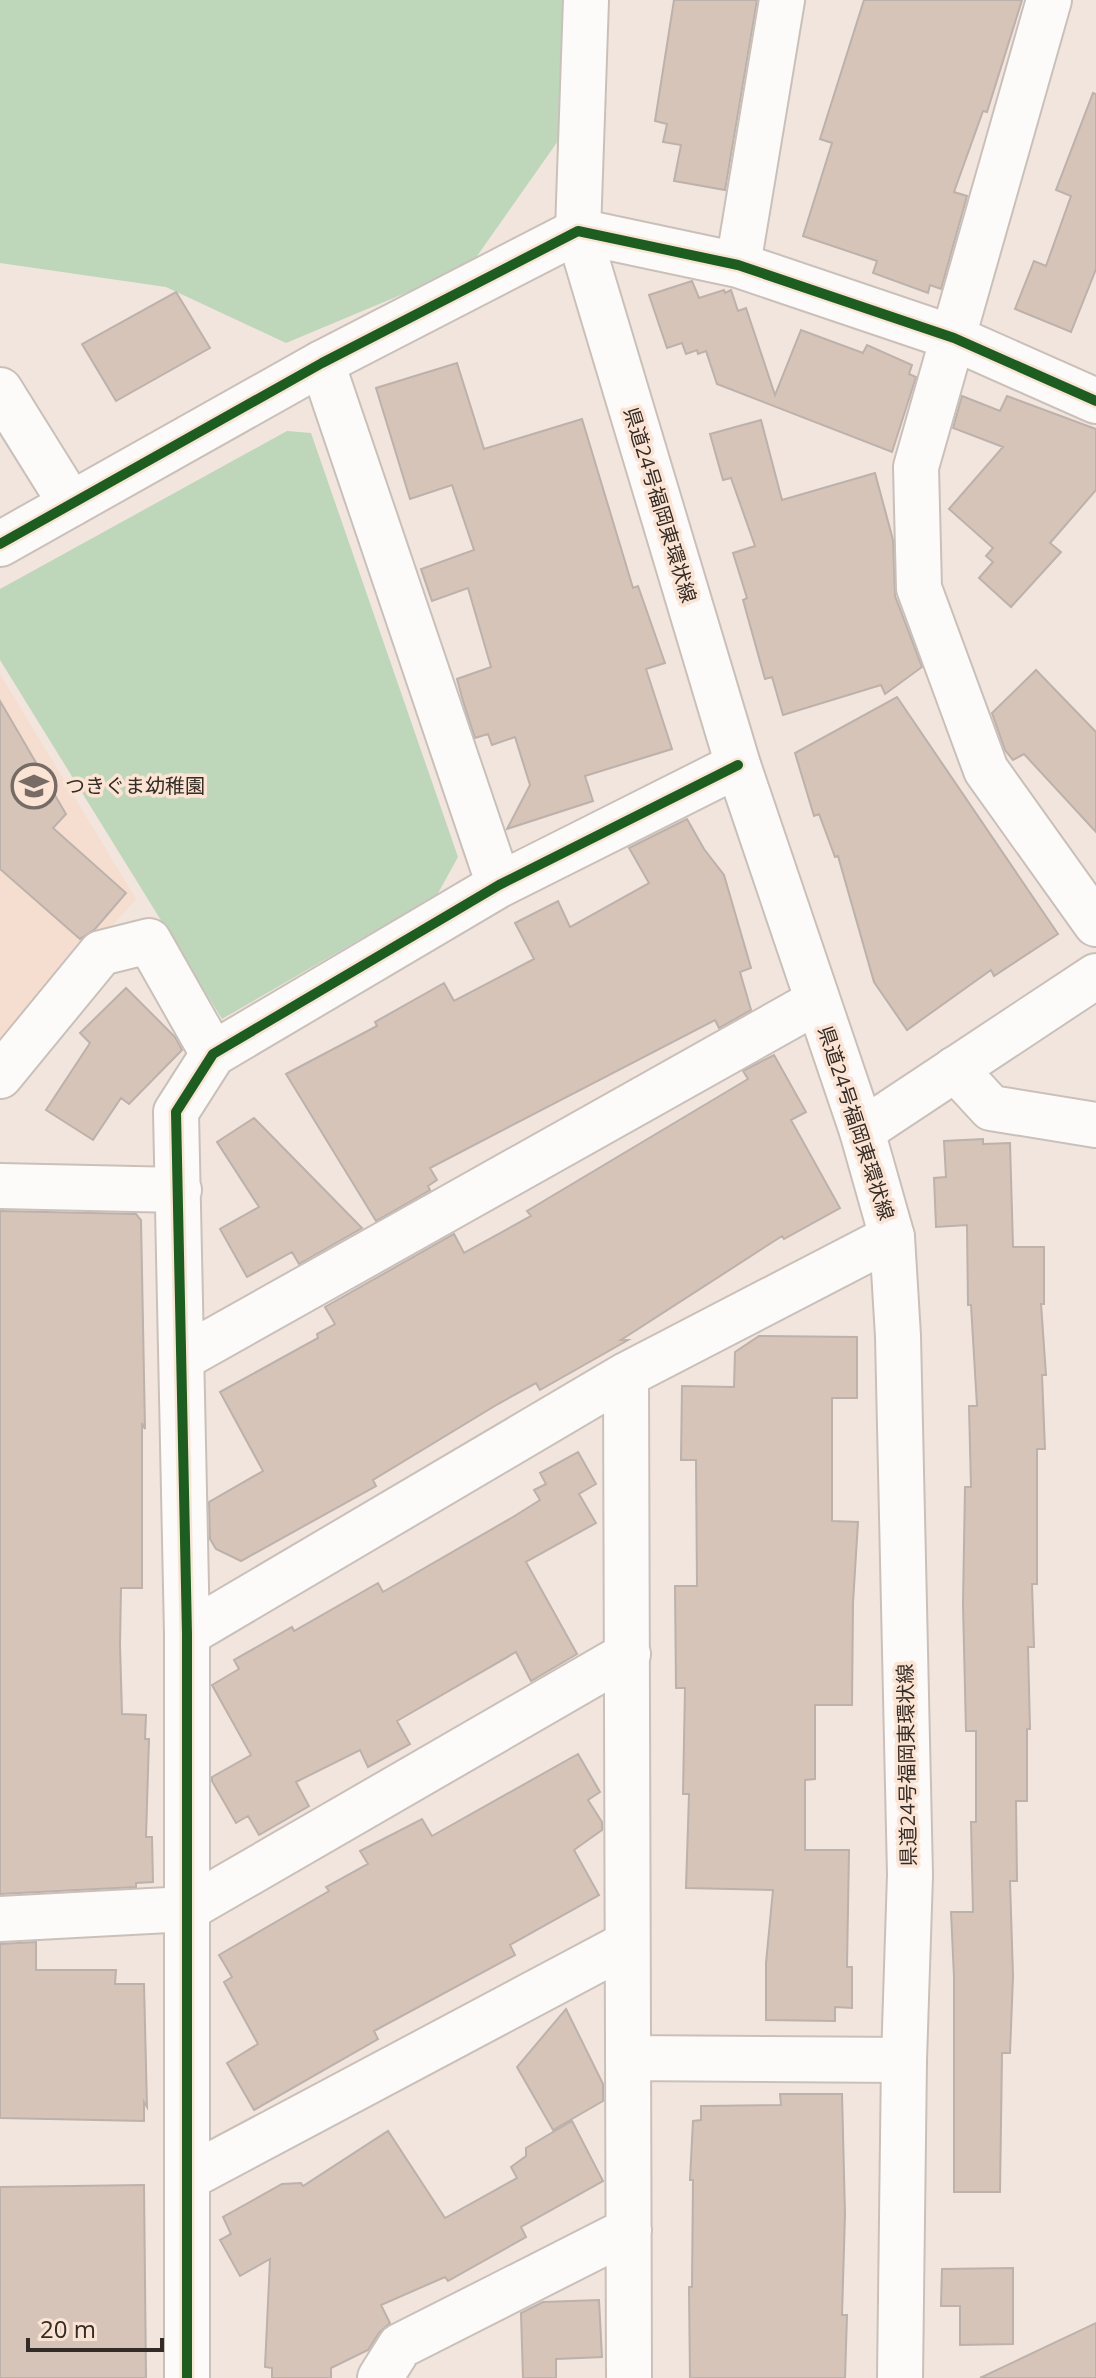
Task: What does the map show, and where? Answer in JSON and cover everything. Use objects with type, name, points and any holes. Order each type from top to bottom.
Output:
[{"type":"street","name":"県道24号福岡東環状線","points":[[586,0],[578,231],[738,765],[862,1131],[892,1237],[898,1336],[910,1860],[900,2378]]},
{"type":"street","points":[[738,265],[782,0]]},
{"type":"street","points":[[1049,0],[916,467],[919,588],[986,770],[1096,924]]},
{"type":"street","points":[[0,544],[322,363],[578,231],[738,265],[954,338],[1096,401]]},
{"type":"street","points":[[322,363],[499,885]]},
{"type":"street","points":[[0,390],[71,504]]},
{"type":"street","points":[[187,2378],[187,1634],[176,1112],[213,1054],[499,885],[738,765]]},
{"type":"street","points":[[0,1076],[101,953],[149,941],[213,1054]]},
{"type":"street","points":[[862,1131],[1096,976]]},
{"type":"street","points":[[182,1358],[816,1002]]},
{"type":"street","points":[[955,1069],[991,1108],[1096,1125]]},
{"type":"street","points":[[0,1186],[179,1190]]},
{"type":"street","points":[[187,1634],[626,1375],[892,1237]]},
{"type":"street","points":[[626,1375],[629,2378]]},
{"type":"street","points":[[0,1919],[187,1909],[628,1654]]},
{"type":"street","points":[[187,2178],[627,1944]]},
{"type":"street","points":[[628,2058],[904,2060]]},
{"type":"street","points":[[380,2378],[400,2346],[629,2230]]},
{"type":"shaded area","name":"つきぐま幼稚園","points":[[0,674],[136,899],[0,1050]]},
{"type":"green space","points":[[0,0],[587,0],[589,97],[470,266],[286,343],[166,287],[0,263]]},
{"type":"green space","points":[[287,431],[311,433],[458,857],[437,895],[222,1019],[0,660],[0,589]]},
{"type":"building","points":[[674,0],[757,0],[725,190],[674,181],[681,145],[663,142],[667,124],[655,121]]},
{"type":"building","points":[[864,0],[1022,0],[987,112],[983,111],[954,192],[967,196],[941,289],[930,285],[928,293],[873,273],[877,261],[803,236],[832,143],[820,139]]},
{"type":"building","points":[[1093,93],[1096,94],[1096,269],[1071,332],[1015,309],[1034,261],[1046,266],[1071,196],[1056,190]]},
{"type":"building","points":[[692,281],[699,298],[731,290],[738,311],[746,308],[775,395],[801,330],[863,353],[867,345],[912,365],[909,374],[916,377],[892,452],[717,384],[706,351],[686,354],[682,343],[667,348],[649,295]]},
{"type":"building","points":[[176,292],[210,348],[116,401],[82,344]]},
{"type":"building","points":[[457,363],[484,449],[582,419],[633,588],[638,586],[665,663],[646,669],[672,749],[585,776],[593,801],[507,829],[530,785],[515,737],[492,745],[488,734],[475,738],[463,701],[457,679],[491,667],[468,588],[432,601],[421,569],[474,550],[452,485],[410,499],[376,388]]},
{"type":"building","points":[[962,396],[1000,411],[1007,396],[1096,429],[1096,490],[1050,543],[1061,552],[1011,607],[979,578],[993,562],[986,556],[993,548],[949,509],[1003,447],[953,428]]},
{"type":"building","points":[[761,420],[782,500],[875,473],[893,540],[895,596],[922,667],[885,694],[881,685],[783,715],[772,677],[765,679],[743,600],[747,598],[733,553],[755,546],[731,478],[723,480],[710,434]]},
{"type":"building","points":[[1036,670],[1096,732],[1096,832],[1024,754],[1013,760],[1005,750],[992,713]]},
{"type":"building","points":[[897,697],[1058,934],[994,976],[991,970],[907,1030],[874,982],[838,856],[835,857],[819,814],[814,816],[795,753]]},
{"type":"building","points":[[0,701],[66,814],[53,828],[126,893],[95,929],[80,939],[0,869]]},
{"type":"building","points":[[687,819],[724,875],[751,968],[740,972],[751,1010],[719,1028],[715,1020],[430,1168],[437,1180],[428,1186],[430,1190],[376,1221],[286,1074],[377,1026],[375,1022],[444,983],[454,1001],[534,959],[515,923],[558,901],[570,927],[649,883],[629,848]]},
{"type":"building","points":[[126,988],[175,1037],[182,1050],[129,1104],[121,1098],[93,1140],[46,1110],[90,1043],[80,1033]]},
{"type":"building","points":[[774,1055],[806,1112],[791,1120],[840,1208],[784,1239],[782,1236],[621,1340],[628,1340],[540,1390],[536,1383],[498,1404],[373,1480],[376,1486],[241,1561],[216,1549],[210,1539],[209,1502],[263,1471],[220,1392],[318,1338],[317,1334],[335,1324],[325,1307],[454,1234],[464,1253],[531,1216],[527,1211],[748,1079],[743,1071]]},
{"type":"building","points":[[254,1118],[362,1228],[299,1264],[292,1252],[247,1277],[220,1229],[259,1207],[217,1142]]},
{"type":"building","points":[[983,1139],[983,1144],[1010,1143],[1013,1247],[1044,1247],[1044,1304],[1041,1304],[1046,1375],[1042,1375],[1045,1449],[1037,1449],[1037,1584],[1032,1584],[1034,1647],[1028,1647],[1030,1729],[1027,1729],[1027,1801],[1016,1801],[1017,1881],[1010,1881],[1013,1976],[1010,2053],[1002,2053],[1000,2192],[954,2192],[951,1912],[973,1912],[971,1822],[976,1822],[976,1731],[966,1731],[963,1604],[965,1487],[971,1487],[969,1406],[977,1406],[971,1305],[968,1305],[967,1225],[936,1227],[934,1178],[946,1177],[944,1141]]},
{"type":"building","points":[[0,1211],[136,1214],[141,1220],[145,1429],[142,1423],[142,1588],[121,1588],[120,1645],[122,1714],[146,1715],[145,1739],[149,1739],[146,1837],[152,1837],[153,1882],[136,1883],[136,1887],[0,1894]]},
{"type":"building","points":[[759,1336],[857,1337],[857,1398],[832,1398],[832,1521],[858,1522],[852,1705],[815,1705],[815,1779],[805,1780],[805,1850],[849,1850],[847,1967],[852,1967],[852,2008],[835,2007],[835,2021],[766,2020],[766,1963],[773,1890],[686,1888],[689,1794],[683,1794],[685,1688],[676,1688],[675,1586],[697,1586],[696,1460],[681,1460],[682,1386],[734,1387],[735,1352]]},
{"type":"building","points":[[578,1452],[596,1484],[579,1494],[596,1523],[526,1562],[577,1654],[531,1681],[516,1652],[397,1721],[410,1744],[368,1767],[360,1750],[296,1782],[309,1806],[259,1835],[248,1816],[236,1823],[212,1781],[212,1777],[251,1755],[212,1685],[239,1669],[234,1660],[292,1627],[294,1631],[378,1583],[383,1592],[513,1517],[540,1500],[534,1490],[546,1484],[540,1473]]},
{"type":"building","points":[[578,1754],[600,1792],[588,1800],[602,1822],[602,1830],[574,1850],[599,1895],[510,1945],[515,1955],[374,2031],[378,2039],[254,2110],[227,2063],[258,2044],[224,1982],[232,1977],[219,1955],[329,1891],[326,1887],[368,1864],[360,1851],[422,1819],[432,1836]]},
{"type":"building","points":[[36,1942],[36,1970],[116,1970],[115,1984],[144,1984],[147,2107],[144,2102],[144,2121],[0,2118],[0,1944]]},
{"type":"building","points":[[566,2009],[603,2084],[603,2101],[553,2130],[517,2067]]},
{"type":"building","points":[[780,2094],[842,2094],[845,2214],[842,2315],[847,2315],[845,2378],[690,2378],[693,2121],[701,2120],[701,2106],[781,2105]]},
{"type":"building","points":[[572,2121],[603,2181],[521,2227],[526,2237],[448,2281],[445,2277],[381,2305],[390,2323],[368,2350],[331,2368],[331,2378],[272,2378],[272,2368],[265,2367],[270,2259],[240,2276],[220,2240],[231,2234],[223,2217],[282,2184],[301,2183],[303,2186],[388,2131],[445,2218],[517,2178],[511,2167],[526,2156],[526,2148]]},
{"type":"building","points":[[144,2185],[146,2378],[0,2378],[0,2187]]},
{"type":"building","points":[[1013,2268],[1013,2344],[960,2345],[960,2306],[941,2306],[942,2269]]},
{"type":"building","points":[[599,2300],[602,2357],[556,2359],[556,2378],[523,2378],[521,2313],[543,2302]]},
{"type":"building","points":[[1096,2323],[1096,2378],[980,2378]]},
{"type":"cycle path","points":[[0,544],[322,363],[578,231],[738,265],[954,338],[1096,401]]},
{"type":"cycle path","points":[[187,2378],[187,1634],[176,1112],[213,1054],[499,885],[738,765]]},
{"type":"place","name":"つきぐま幼稚園","points":[[34,786]]}]
